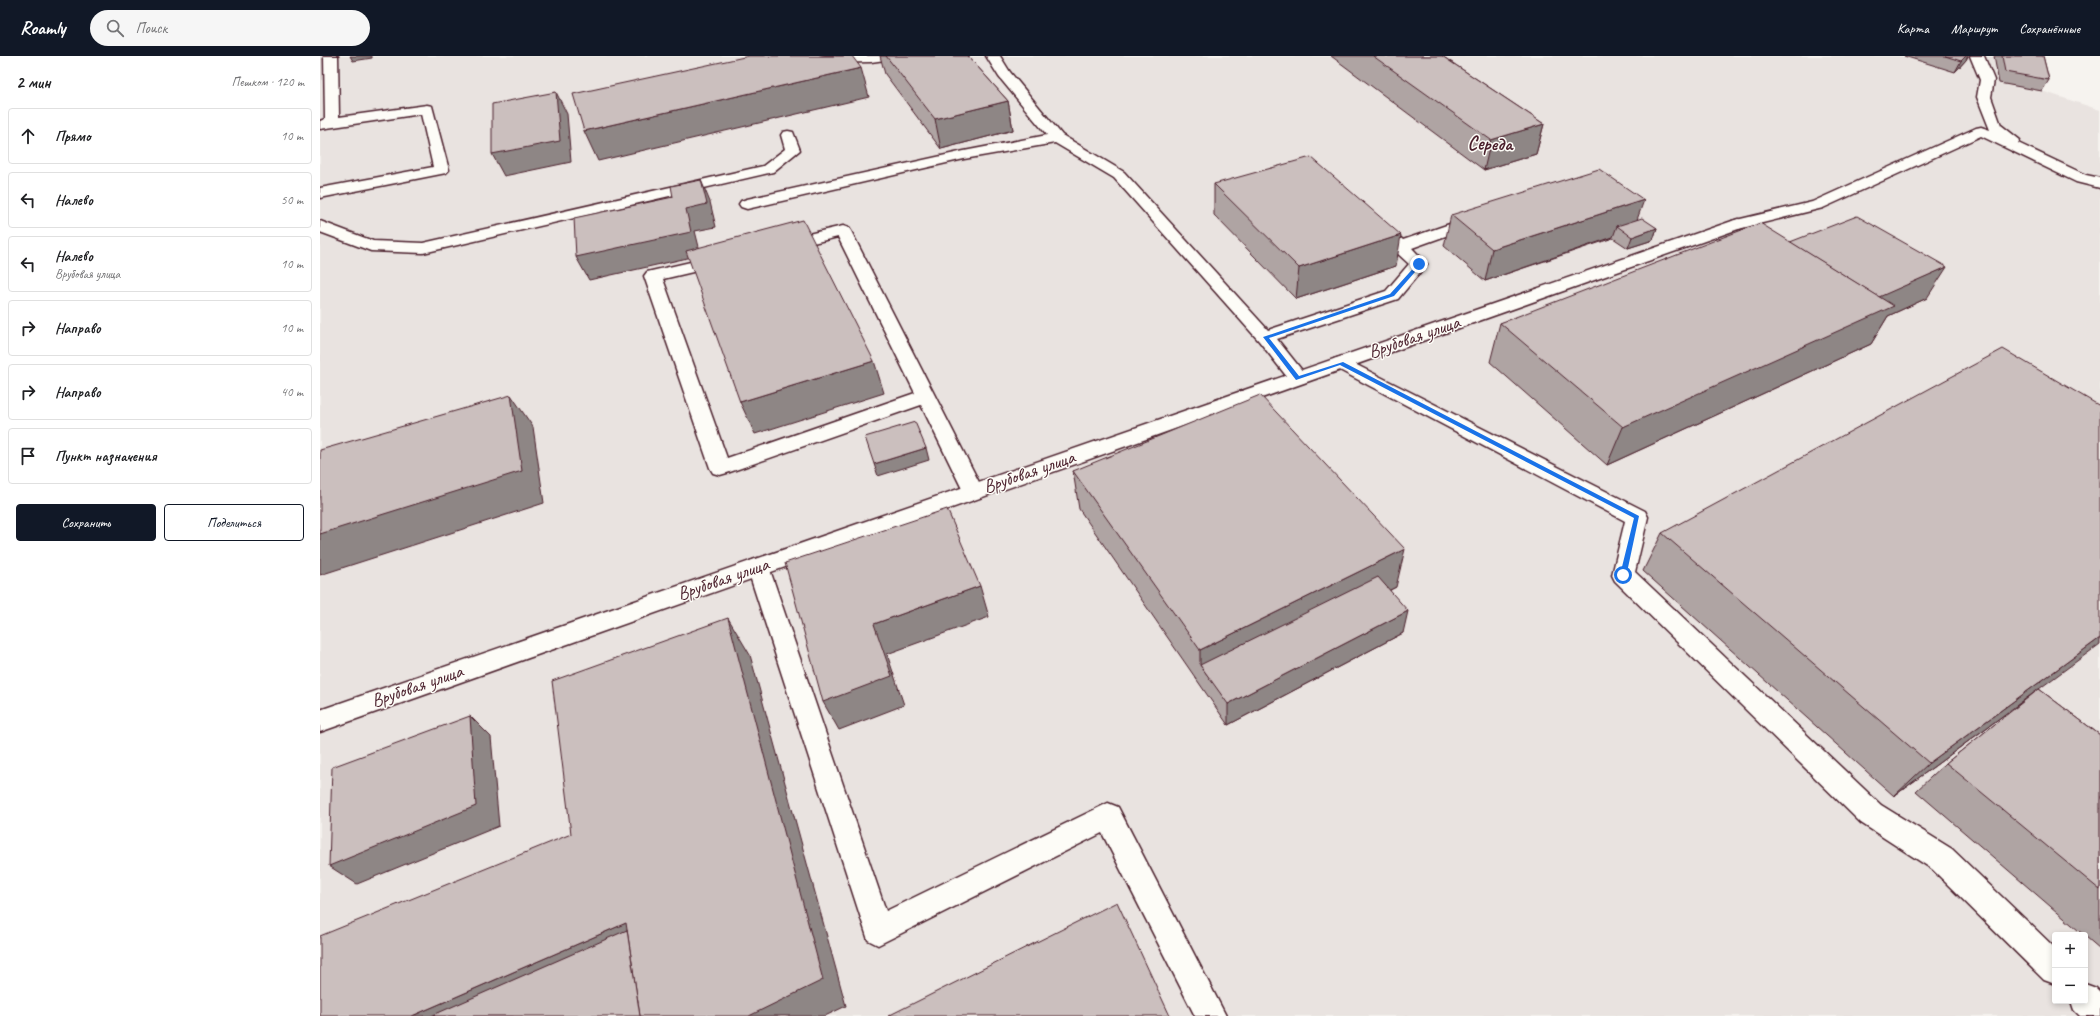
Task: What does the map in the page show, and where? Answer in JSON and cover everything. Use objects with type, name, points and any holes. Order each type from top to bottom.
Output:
[{"type":"street","points":[[320,193],[441,170],[427,110],[326,124],[331,56]]},
{"type":"street","points":[[808,63],[839,57],[873,59],[887,56]]},
{"type":"street","points":[[993,56],[1004,74],[1057,138],[1119,175],[1265,337],[1298,378]]},
{"type":"street","points":[[1976,56],[1987,80],[1984,97],[1995,127],[2037,158],[2081,179],[2100,183]]},
{"type":"street","name":"Врубовая улица","points":[[320,720],[1738,224],[1817,205],[1981,131],[2037,158]]},
{"type":"street","points":[[320,226],[371,246],[423,248],[768,169],[794,150],[788,135]]},
{"type":"street","points":[[747,204],[964,155],[1057,138]]},
{"type":"street","points":[[1265,337],[1392,295],[1419,264],[1366,216]]},
{"type":"street","points":[[1400,247],[1488,216]]},
{"type":"street","points":[[767,249],[843,231],[974,492]]},
{"type":"street","points":[[737,256],[653,276],[720,468],[926,396]]},
{"type":"street","points":[[1341,363],[1637,517],[1623,575],[1871,814],[1942,859],[2054,968]]},
{"type":"street","points":[[758,567],[878,930],[1108,816],[1210,1016]]},
{"type":"street","points":[[2088,1002],[2100,1014]]},
{"type":"shaded area","points":[[320,56],[2038,56],[2042,91],[2100,110],[2100,1016],[320,1016]]},
{"type":"building","points":[[749,56],[852,56],[861,68],[584,131],[573,94]]},
{"type":"building","points":[[886,56],[968,56],[1008,101],[935,119]]},
{"type":"building","points":[[1373,56],[1442,56],[1544,124],[1491,140]]},
{"type":"building","points":[[1945,56],[1966,56],[1961,61]]},
{"type":"building","points":[[2002,56],[2043,56],[2049,80],[2005,72]]},
{"type":"building","points":[[556,92],[560,141],[492,154],[492,104]]},
{"type":"building","points":[[1311,157],[1401,235],[1299,268],[1214,184]]},
{"type":"building","points":[[1599,169],[1644,200],[1492,249],[1451,215]]},
{"type":"building","points":[[701,180],[707,204],[686,209],[691,232],[576,257],[574,218],[673,197],[671,186]]},
{"type":"building","points":[[1857,216],[1947,267],[1879,297],[1790,242]]},
{"type":"building","points":[[1642,218],[1657,228],[1632,237],[1617,226]]},
{"type":"building","points":[[803,220],[874,361],[740,402],[686,251]]},
{"type":"building","points":[[1760,223],[1894,306],[1623,427],[1500,323]]},
{"type":"building","points":[[2003,349],[2100,406],[2100,638],[1929,763],[1662,533]]},
{"type":"building","points":[[511,395],[522,471],[320,534],[320,450]]},
{"type":"building","points":[[1260,395],[1405,549],[1200,650],[1073,471]]},
{"type":"building","points":[[915,422],[926,448],[874,464],[865,437]]},
{"type":"building","points":[[947,509],[980,586],[874,624],[892,676],[823,702],[785,563]]},
{"type":"building","points":[[1378,577],[1408,611],[1228,704],[1200,665]]},
{"type":"building","points":[[728,618],[823,980],[749,1016],[640,1016],[626,923],[412,1016],[320,1016],[320,936],[571,834],[552,681]]},
{"type":"building","points":[[2039,689],[2100,735],[2100,890],[1946,763]]},
{"type":"building","points":[[470,716],[476,806],[329,866],[332,767]]},
{"type":"building","points":[[1117,902],[1170,1016],[888,1016]]},
{"type":"building","points":[[627,930],[640,1016],[431,1016]]},
{"type":"district","name":"Середа","points":[[1490,144]]},
{"type":"route","points":[[1419,264],[1392,295],[1265,337],[1298,378],[1341,363],[1637,517],[1623,575]]}]
